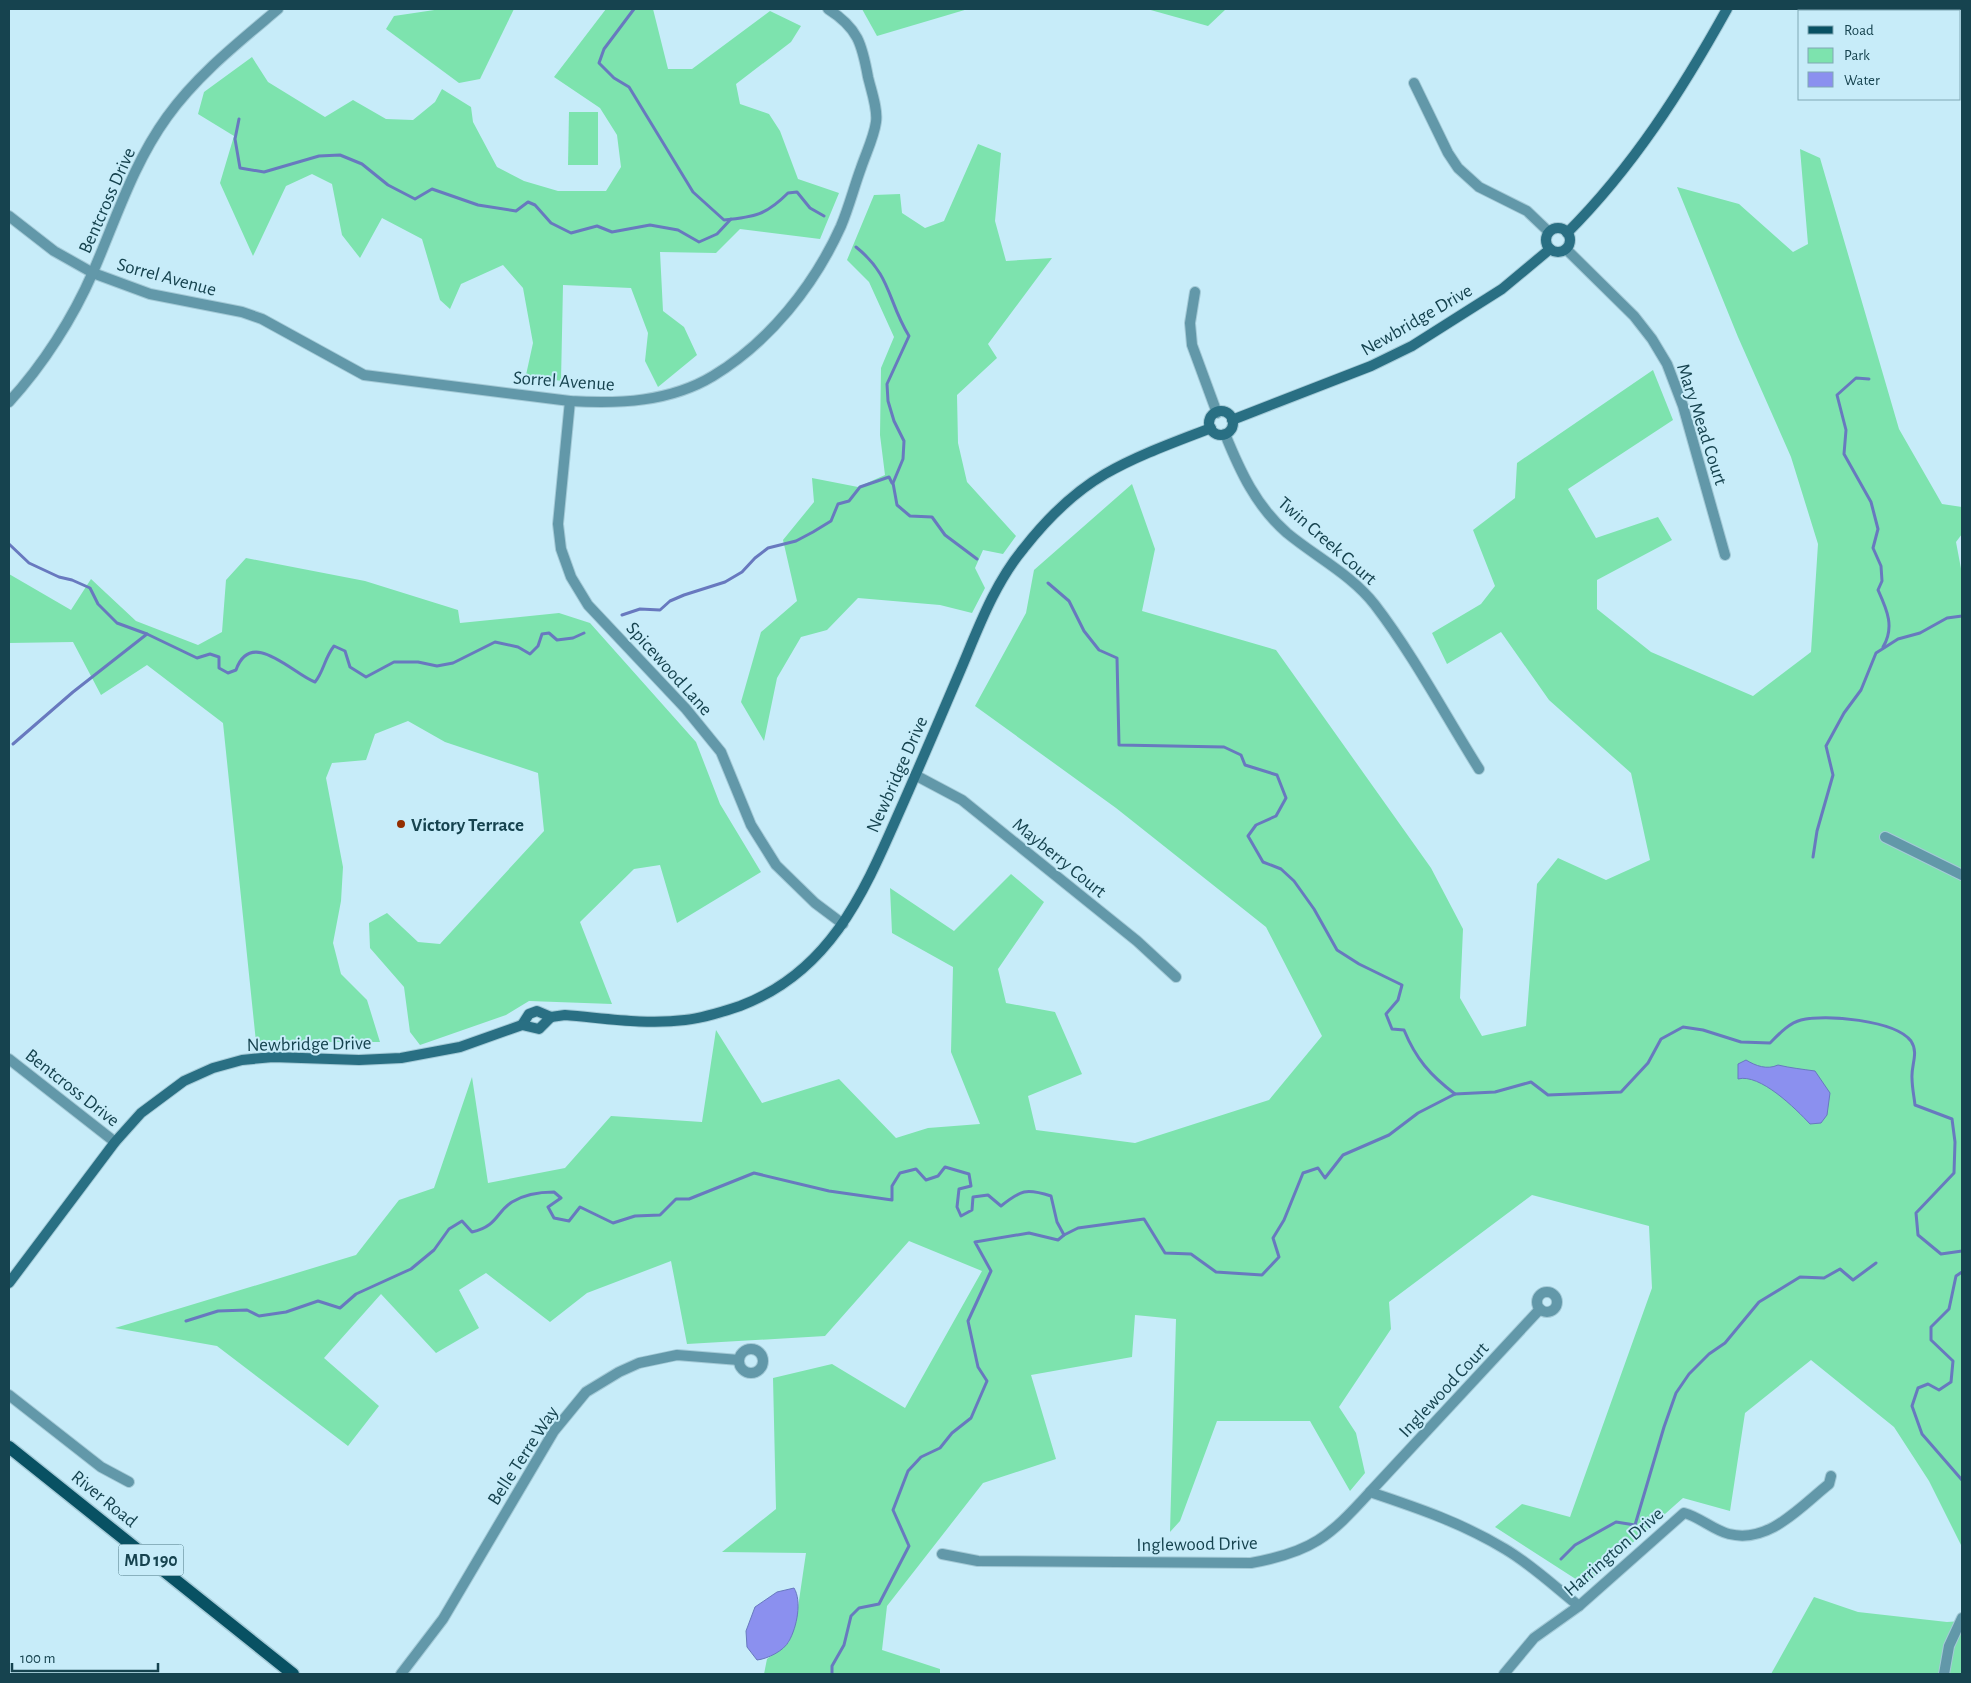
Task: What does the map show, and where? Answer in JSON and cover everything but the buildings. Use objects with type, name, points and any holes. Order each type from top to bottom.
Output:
[{"type":"main road","name":"River Road","points":[[9,1447],[292,1674]]},
{"type":"street","name":"Bentcross Drive","points":[[9,402],[27,382],[66,324],[93,273],[132,176],[167,117],[213,65],[278,9]]},
{"type":"street","name":"Sorrel Avenue","points":[[9,216],[54,251],[93,273],[150,294],[242,312],[262,319],[364,375],[570,401],[600,403],[644,401],[680,391],[712,377],[748,352],[788,311],[820,266],[841,225],[877,120],[862,46],[845,20],[828,9]]},
{"type":"street","points":[[1567,232],[1589,210],[1642,148],[1689,77],[1727,9]]},
{"type":"street","points":[[1414,83],[1448,153],[1458,168],[1479,187],[1527,211],[1549,232]]},
{"type":"street","points":[[1560,229],[1567,232],[1570,239],[1566,249],[1556,252],[1550,249],[1546,238],[1549,232],[1560,229]]},
{"type":"street","name":"Newbridge Drive","points":[[1232,420],[1371,366],[1412,346],[1502,289],[1550,249]]},
{"type":"street","name":"Mary Mead Court","points":[[1566,249],[1634,316],[1652,340],[1666,364],[1683,406],[1725,555]]},
{"type":"street","points":[[1195,292],[1190,323],[1192,345],[1217,413]]},
{"type":"street","name":"Spicewood Lane","points":[[570,401],[558,524],[561,549],[571,577],[588,604],[686,709],[721,752],[751,825],[776,865],[815,903],[843,924]]},
{"type":"street","points":[[1217,413],[1226,413],[1232,420],[1231,430],[1225,434],[1218,435],[1211,428],[1210,419],[1217,413]]},
{"type":"street","name":"Newbridge Drive","points":[[522,1025],[529,1014],[534,1011],[551,1017],[565,1015],[654,1022],[684,1021],[713,1016],[753,1001],[791,980],[820,954],[843,924],[870,878],[990,601],[1023,548],[1062,507],[1103,475],[1137,458],[1211,428]]},
{"type":"street","name":"Twin Creek Court","points":[[1225,434],[1242,475],[1259,502],[1286,532],[1347,578],[1374,604],[1479,769]]},
{"type":"street","name":"Mayberry Court","points":[[915,775],[962,800],[1137,941],[1176,977]]},
{"type":"street","points":[[1886,837],[1962,875]]},
{"type":"street","name":"Newbridge Drive","points":[[9,1283],[115,1142],[141,1113],[184,1081],[213,1068],[242,1060],[273,1057],[359,1060],[401,1058],[460,1046],[522,1025],[540,1029],[551,1017]]},
{"type":"street","name":"Bentcross Drive","points":[[9,1059],[115,1142]]},
{"type":"street","name":"Inglewood Court","points":[[1370,1492],[1540,1309]]},
{"type":"street","name":"Belle Terre Way","points":[[401,1674],[443,1620],[554,1431],[586,1392],[619,1372],[640,1363],[677,1355],[739,1360]]},
{"type":"street","name":"River Road","points":[[9,1395],[101,1467],[129,1482]]},
{"type":"street","name":"Harrington Drive","points":[[1504,1674],[1534,1638],[1579,1606],[1684,1512],[1728,1534],[1758,1535],[1779,1524],[1822,1490],[1828,1484],[1831,1476]]},
{"type":"street","points":[[1370,1492],[1436,1514],[1463,1526],[1507,1550],[1579,1606]]},
{"type":"street","name":"Inglewood Drive","points":[[942,1554],[978,1562],[1251,1563],[1283,1557],[1304,1550],[1324,1538],[1340,1525],[1370,1492]]},
{"type":"street","points":[[1944,1674],[1949,1646],[1962,1618]]},
{"type":"green space","points":[[441,9],[514,9],[480,79],[459,83],[386,29],[394,16]]},
{"type":"green space","points":[[606,9],[653,9],[668,69],[692,69],[770,11],[801,26],[791,42],[736,84],[740,104],[769,114],[780,131],[798,179],[839,193],[820,239],[740,229],[716,253],[660,252],[663,311],[684,327],[697,355],[658,387],[645,361],[648,333],[631,288],[563,285],[561,381],[526,375],[533,343],[523,288],[503,265],[461,284],[450,309],[440,300],[422,239],[382,218],[360,258],[342,235],[332,184],[312,174],[286,186],[253,256],[220,183],[234,136],[198,114],[204,92],[252,57],[268,82],[325,117],[353,100],[386,119],[413,120],[435,102],[442,89],[471,107],[473,122],[497,167],[524,181],[558,191],[606,191],[621,167],[617,135],[600,108],[554,77]]},
{"type":"green space","points":[[862,9],[968,9],[877,36]]},
{"type":"green space","points":[[1147,9],[1226,9],[1208,26]]},
{"type":"green space","points":[[569,112],[598,112],[598,165],[568,165]]},
{"type":"green space","points":[[978,144],[1001,153],[995,221],[1006,261],[1052,258],[988,344],[997,358],[957,395],[958,443],[967,482],[1016,536],[1003,554],[983,550],[975,568],[985,588],[972,613],[940,605],[858,598],[827,630],[801,637],[777,678],[764,741],[741,702],[761,632],[797,601],[783,540],[814,502],[812,478],[858,487],[885,475],[880,435],[881,368],[894,337],[869,282],[847,260],[874,195],[900,194],[902,213],[925,228],[944,221]]},
{"type":"green space","points":[[1800,149],[1820,158],[1899,429],[1942,504],[1962,507],[1962,534],[1956,542],[1962,574],[1962,1547],[1929,1481],[1894,1427],[1811,1360],[1745,1413],[1730,1511],[1683,1498],[1585,1585],[1495,1527],[1522,1504],[1570,1517],[1652,1288],[1649,1226],[1532,1195],[1389,1302],[1391,1329],[1339,1407],[1356,1433],[1365,1473],[1350,1491],[1310,1421],[1217,1421],[1180,1521],[1170,1532],[1176,1319],[1135,1315],[1132,1357],[1031,1375],[1056,1459],[983,1483],[887,1606],[882,1650],[940,1669],[940,1674],[764,1674],[767,1659],[789,1642],[797,1614],[806,1553],[722,1552],[776,1509],[773,1378],[832,1364],[905,1408],[982,1271],[909,1241],[825,1336],[687,1344],[671,1261],[587,1293],[550,1322],[486,1273],[459,1290],[479,1328],[436,1353],[381,1294],[324,1358],[379,1406],[348,1446],[217,1346],[115,1328],[356,1255],[399,1200],[434,1188],[472,1077],[488,1183],[565,1168],[611,1116],[702,1122],[716,1030],[762,1103],[839,1079],[896,1138],[928,1128],[980,1124],[951,1052],[953,967],[892,933],[890,888],[954,931],[1011,874],[1044,902],[998,969],[1006,1003],[1055,1012],[1082,1074],[1028,1096],[1036,1130],[1135,1143],[1269,1100],[1322,1036],[1266,927],[1116,808],[975,706],[1026,613],[1034,570],[1132,484],[1155,549],[1142,611],[1276,650],[1431,868],[1463,929],[1460,998],[1482,1036],[1526,1026],[1537,884],[1558,858],[1606,880],[1650,860],[1631,773],[1549,700],[1501,632],[1447,664],[1432,633],[1481,604],[1495,586],[1473,530],[1515,498],[1517,463],[1653,370],[1673,420],[1568,489],[1596,538],[1658,517],[1672,540],[1597,580],[1597,609],[1651,652],[1753,696],[1811,652],[1818,544],[1791,457],[1738,337],[1677,187],[1739,204],[1793,252],[1808,244]]},
{"type":"green space","points":[[246,558],[365,581],[458,610],[460,623],[559,613],[590,623],[696,742],[720,804],[761,872],[677,923],[660,865],[634,869],[580,922],[612,1004],[529,1001],[506,1015],[420,1045],[410,1032],[404,987],[370,948],[369,923],[387,913],[418,942],[440,944],[544,831],[538,773],[445,742],[408,721],[375,734],[366,760],[332,763],[326,778],[343,867],[341,901],[333,943],[341,974],[367,1000],[380,1042],[256,1042],[223,723],[147,665],[101,695],[73,642],[9,643],[9,574],[71,610],[91,579],[136,621],[198,645],[222,632],[226,580]]},
{"type":"green space","points":[[1814,1597],[1858,1612],[1947,1622],[1962,1621],[1962,1674],[1771,1674]]},
{"type":"water","points":[[1746,1060],[1762,1067],[1778,1065],[1815,1071],[1830,1093],[1827,1115],[1821,1123],[1810,1124],[1787,1102],[1757,1081],[1738,1079],[1738,1064]]},
{"type":"water","points":[[794,1588],[798,1600],[798,1614],[787,1645],[775,1654],[757,1660],[747,1647],[746,1631],[755,1607],[777,1592]]},
{"type":"waterway","points":[[634,9],[604,49],[599,63],[614,78],[629,87],[693,192],[724,220],[759,214],[773,206],[788,193],[797,192],[810,208],[824,216]]},
{"type":"waterway","points":[[239,119],[235,139],[240,168],[264,172],[319,156],[340,155],[362,164],[388,185],[415,199],[432,189],[478,205],[516,211],[528,202],[535,205],[551,223],[571,233],[597,226],[612,232],[650,225],[678,230],[699,242],[717,234],[731,219]]},
{"type":"waterway","points":[[856,247],[868,258],[883,278],[909,336],[887,384],[888,401],[894,421],[904,441],[903,459],[893,483],[897,505],[910,516],[932,517],[945,535],[977,559]]},
{"type":"waterway","points":[[1869,379],[1856,378],[1837,395],[1846,430],[1844,454],[1871,502],[1878,529],[1873,548],[1881,566],[1882,581],[1878,590],[1887,612],[1889,625],[1887,640],[1883,647]]},
{"type":"waterway","points":[[622,615],[640,609],[660,610],[670,601],[725,582],[742,572],[768,548],[796,541],[831,521],[838,504],[849,501],[860,487],[889,477],[892,483]]},
{"type":"waterway","points":[[9,544],[29,563],[59,577],[72,580],[90,588],[98,604],[117,623],[147,634],[197,658],[210,654],[219,657],[219,668],[228,673],[236,670],[243,658],[252,653],[262,653],[284,663],[315,682],[334,646],[345,651],[350,667],[366,677],[394,662],[418,662],[437,666],[453,663],[495,642],[518,647],[530,654],[538,646],[542,634],[549,633],[557,640],[573,638],[584,633]]},
{"type":"waterway","points":[[1048,583],[1069,601],[1084,631],[1099,650],[1117,658],[1119,745],[1224,747],[1241,755],[1245,765],[1277,775],[1286,798],[1276,816],[1256,825],[1248,836],[1263,862],[1281,869],[1294,881],[1314,909],[1337,950],[1359,964],[1402,985],[1398,1000],[1386,1014],[1392,1029],[1404,1030],[1425,1066],[1455,1094]]},
{"type":"waterway","points":[[1813,857],[1817,831],[1833,775],[1826,746],[1844,713],[1861,690],[1876,653],[1898,639],[1920,633],[1947,618],[1962,616]]},
{"type":"waterway","points":[[13,744],[73,692],[147,634]]},
{"type":"waterway","points":[[186,1321],[218,1311],[247,1310],[259,1316],[286,1312],[318,1301],[340,1308],[356,1294],[411,1269],[434,1250],[449,1229],[462,1221],[472,1232],[481,1229],[492,1223],[512,1202],[527,1195],[554,1192],[561,1198],[548,1207],[554,1218],[569,1221],[580,1207],[613,1223],[635,1216],[660,1215],[676,1199],[689,1199],[754,1173],[829,1191],[892,1200],[892,1186],[900,1173],[916,1169],[926,1180],[938,1176],[945,1167],[969,1174],[971,1186],[959,1189],[957,1207],[961,1216],[972,1210],[973,1197],[988,1195],[1001,1206],[1019,1194],[1029,1191],[1035,1192],[1051,1196],[1057,1222],[1064,1235],[1078,1228],[1144,1219],[1165,1253],[1191,1254],[1216,1272],[1262,1275],[1279,1257],[1273,1238],[1284,1220],[1303,1173],[1318,1168],[1325,1178],[1343,1155],[1389,1135],[1418,1113],[1455,1094],[1495,1092],[1531,1082],[1548,1095],[1621,1092],[1648,1063],[1661,1039],[1683,1027],[1703,1030],[1741,1042],[1770,1043],[1792,1024],[1812,1018],[1859,1020],[1890,1028],[1903,1034],[1911,1041],[1915,1055],[1912,1073],[1915,1105],[1952,1119],[1955,1142],[1954,1173],[1916,1213],[1918,1235],[1941,1254],[1962,1251]]},
{"type":"waterway","points":[[832,1674],[832,1666],[844,1645],[851,1616],[859,1608],[879,1604],[909,1546],[893,1510],[908,1471],[921,1457],[940,1448],[952,1433],[971,1418],[987,1381],[978,1367],[968,1321],[991,1271],[975,1242],[1029,1233],[1058,1240],[1064,1235]]},
{"type":"waterway","points":[[1561,1559],[1575,1545],[1616,1522],[1635,1525],[1676,1393],[1689,1374],[1709,1354],[1725,1343],[1759,1302],[1800,1277],[1824,1278],[1840,1269],[1853,1280],[1876,1263]]},
{"type":"waterway","points":[[1962,1272],[1956,1276],[1949,1309],[1931,1327],[1931,1340],[1953,1361],[1951,1382],[1939,1390],[1928,1384],[1918,1388],[1912,1406],[1922,1434],[1962,1480]]},
{"type":"place","name":"Victory Terrace","points":[[401,824]]}]
